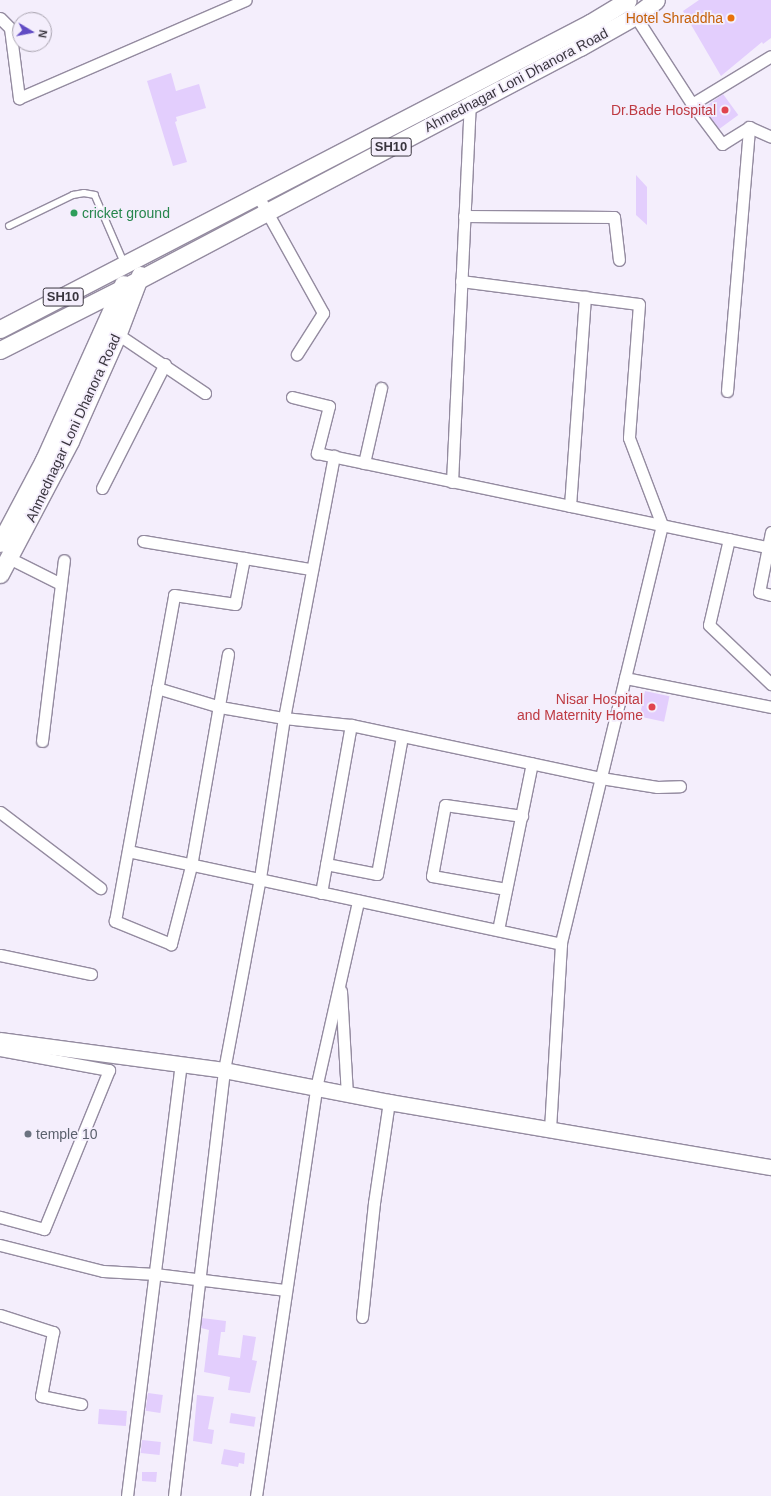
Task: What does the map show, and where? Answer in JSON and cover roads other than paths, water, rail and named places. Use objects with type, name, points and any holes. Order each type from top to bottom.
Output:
[{"type":"main road","name":"Ahmednagar Loni Dhanora Road","points":[[0,350],[123,288],[635,16],[656,0]]},
{"type":"main road","name":"Ahmednagar Loni Dhanora Road","points":[[0,329],[132,262],[471,83],[590,23],[627,1]]},
{"type":"main road","name":"Ahmednagar Loni Dhanora Road","points":[[132,262],[141,278]]},
{"type":"main road","name":"Ahmednagar Loni Dhanora Road","points":[[0,574],[57,466],[112,330],[123,288],[132,262]]},
{"type":"main road","name":"Ahmednagar Loni Dhanora Road","points":[[0,543],[141,278]]},
{"type":"street","points":[[0,18],[10,28],[19,98],[246,0]]},
{"type":"street","points":[[627,1],[635,16],[692,104],[722,144],[749,127]]},
{"type":"street","points":[[692,104],[771,56]]},
{"type":"street","points":[[452,482],[471,83]]},
{"type":"street","points":[[749,127],[771,137]]},
{"type":"street","points":[[727,391],[749,127]]},
{"type":"street","points":[[258,196],[323,313],[297,354]]},
{"type":"street","points":[[464,216],[614,216],[618,260]]},
{"type":"street","points":[[461,281],[639,304],[629,438],[662,525],[561,944],[550,1131]]},
{"type":"street","points":[[570,506],[585,297]]},
{"type":"street","points":[[112,330],[165,364],[205,393]]},
{"type":"street","points":[[102,488],[165,364]]},
{"type":"street","points":[[364,463],[381,388]]},
{"type":"street","points":[[292,397],[329,406],[317,453],[770,548]]},
{"type":"street","points":[[174,1496],[224,1070],[260,878],[284,718],[311,569],[334,456]]},
{"type":"street","points":[[771,532],[770,548],[759,592],[771,595]]},
{"type":"street","points":[[729,539],[708,625],[771,684]]},
{"type":"street","points":[[143,541],[311,569]]},
{"type":"street","points":[[9,558],[61,584]]},
{"type":"street","points":[[228,654],[220,707],[191,866],[171,944],[115,921],[174,595],[235,604],[244,558]]},
{"type":"street","points":[[42,741],[64,560]]},
{"type":"street","points":[[625,678],[771,707]]},
{"type":"street","points":[[157,688],[220,707],[284,718],[351,725],[601,778],[656,787],[680,786]]},
{"type":"street","points":[[321,893],[351,725]]},
{"type":"street","points":[[326,864],[377,874],[402,736]]},
{"type":"street","points":[[498,930],[532,763]]},
{"type":"street","points":[[506,889],[432,876],[445,805],[522,816]]},
{"type":"street","points":[[0,812],[100,888]]},
{"type":"street","points":[[128,851],[191,866],[260,878],[321,893],[561,944]]},
{"type":"street","points":[[256,1496],[316,1088],[358,901]]},
{"type":"street","points":[[0,958],[91,974]]},
{"type":"street","points":[[340,978],[347,1094]]},
{"type":"street","points":[[0,1040],[224,1070],[388,1102],[550,1131],[771,1167]]},
{"type":"street","points":[[0,1050],[109,1070],[44,1229],[0,1217]]},
{"type":"street","points":[[127,1496],[181,1064]]},
{"type":"street","points":[[362,1317],[374,1203],[388,1102]]},
{"type":"street","points":[[0,1245],[103,1271],[155,1274],[286,1290]]},
{"type":"street","points":[[0,1316],[53,1332],[41,1396],[81,1404]]},
{"type":"lane","points":[[9,226],[72,195],[84,193],[95,195],[132,262]]},
{"type":"place","name":"Hotel Shraddha","points":[[731,18]]},
{"type":"place","name":"Dr.Bade Hospital","points":[[725,110]]},
{"type":"place","name":"cricket ground","points":[[74,213]]},
{"type":"place","name":"Nisar Hospital and Maternity Home","points":[[652,707]]},
{"type":"place","name":"temple 10","points":[[28,1134]]}]
